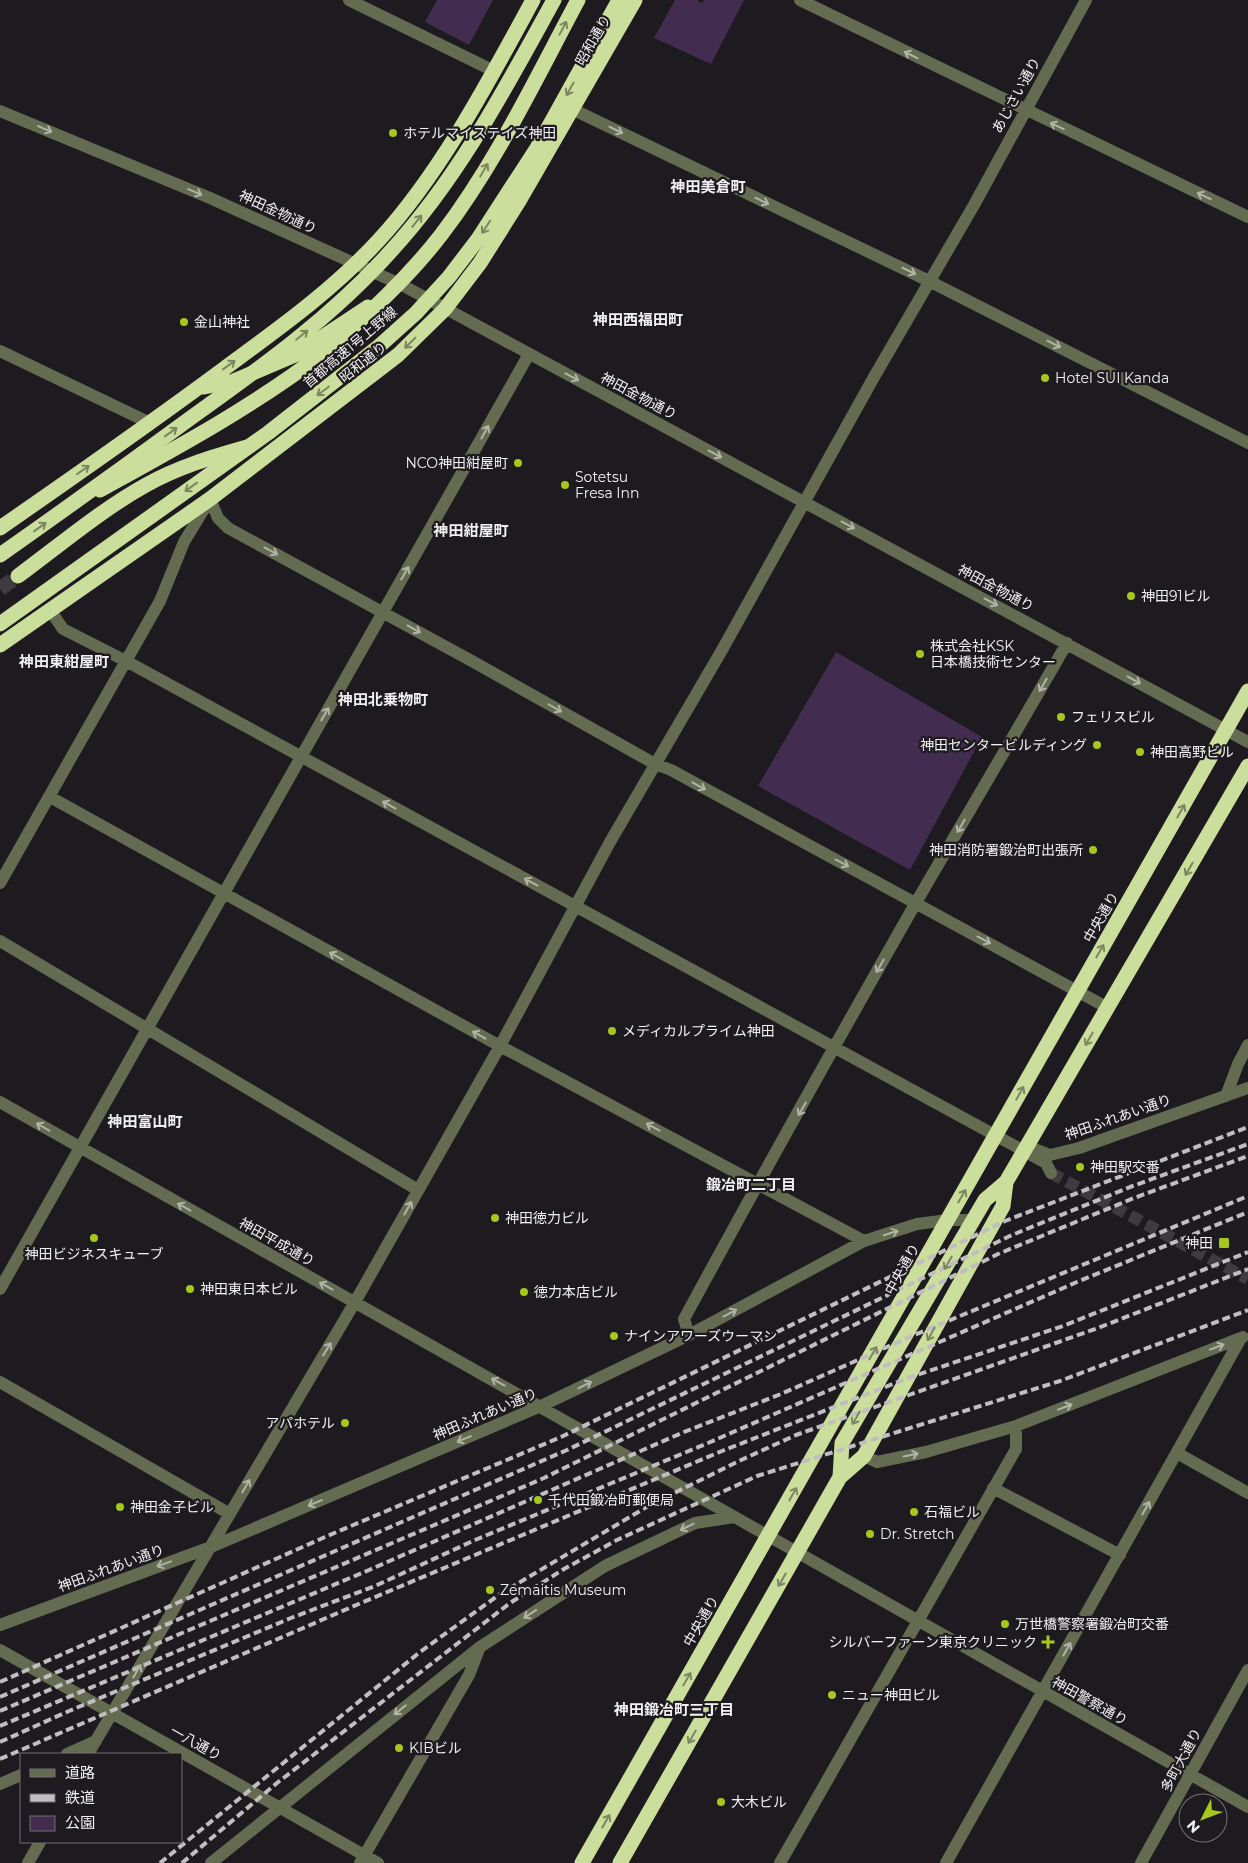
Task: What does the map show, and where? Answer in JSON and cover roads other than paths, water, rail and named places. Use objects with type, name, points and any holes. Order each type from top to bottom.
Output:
[{"type":"highway","points":[[0,528],[150,423],[297,315],[356,264],[380,240],[430,174],[494,71],[532,0]]},
{"type":"highway","points":[[0,555],[302,335],[358,285],[391,251],[448,179],[488,119],[554,0]]},
{"type":"highway","points":[[62,511],[224,422],[268,394],[326,351],[378,305],[413,268],[470,195],[508,131],[578,0]]},
{"type":"highway","name":"首都高速1号上野線","points":[[0,624],[268,433],[377,348],[416,313],[455,269],[500,206],[537,148],[619,0]]},
{"type":"highway","points":[[616,32],[626,0]]},
{"type":"highway","name":"昭和通り","points":[[0,646],[210,499],[398,355],[445,309],[480,264],[635,0]]},
{"type":"highway","points":[[198,388],[234,381],[297,354],[402,285]]},
{"type":"highway","points":[[18,576],[119,502],[146,485],[207,458],[296,433]]},
{"type":"highway","name":"中央通り","points":[[582,1863],[1248,691]]},
{"type":"highway","points":[[840,1477],[842,1443],[972,1220],[985,1200],[1006,1182],[1248,766]]},
{"type":"highway","points":[[620,1863],[840,1477],[864,1456],[1003,1206],[1006,1182]]},
{"type":"street","points":[[349,0],[494,71]]},
{"type":"street","points":[[800,0],[1248,217]]},
{"type":"street","name":"あじさい通り","points":[[89,1753],[355,1302],[500,1046],[574,906],[929,281],[974,206],[1024,110],[1086,0]]},
{"type":"street","points":[[572,109],[929,281],[1248,443]]},
{"type":"street","name":"神田金物通り","points":[[0,111],[210,198],[402,285],[1248,742]]},
{"type":"street","points":[[0,352],[150,423]]},
{"type":"street","points":[[0,1288],[529,354]]},
{"type":"street","points":[[210,499],[218,518],[228,528],[383,611],[655,764],[671,770],[1108,1008]]},
{"type":"street","points":[[0,883],[160,601],[184,542],[210,499]]},
{"type":"street","name":"神田ふれあい通り","points":[[50,610],[63,629],[126,661],[996,1136],[1025,1148],[1050,1155],[1079,1148],[1248,1088]]},
{"type":"street","points":[[689,1335],[684,1319],[758,1183],[806,1101],[834,1047],[1067,643]]},
{"type":"street","points":[[50,797],[500,1046],[864,1241]]},
{"type":"street","points":[[0,941],[418,1190]]},
{"type":"street","points":[[1226,1096],[1238,1064],[1248,1045]]},
{"type":"street","name":"神田平成通り","points":[[0,1102],[735,1517]]},
{"type":"street","points":[[1025,1148],[1046,1163],[1051,1173]]},
{"type":"street","name":"神田ふれあい通り","points":[[0,1626],[211,1547],[541,1406],[689,1335],[864,1241],[917,1224],[948,1220],[972,1220]]},
{"type":"street","points":[[864,1456],[877,1462],[926,1452],[1016,1426],[1244,1336]]},
{"type":"street","points":[[946,1863],[1244,1336]]},
{"type":"street","points":[[0,1382],[230,1514]]},
{"type":"street","points":[[780,1863],[1016,1449],[1016,1426]]},
{"type":"street","points":[[1177,1452],[1248,1493]]},
{"type":"street","points":[[993,1488],[1120,1555]]},
{"type":"street","points":[[211,1863],[480,1647],[605,1566],[695,1523],[735,1517]]},
{"type":"street","name":"神田警察通り","points":[[735,1517],[1248,1807]]},
{"type":"street","points":[[363,1859],[469,1675],[480,1647]]},
{"type":"street","name":"一八通り","points":[[0,1650],[280,1807],[363,1859],[378,1863]]},
{"type":"street","name":"多町大通り","points":[[1141,1863],[1248,1670]]},
{"type":"street","points":[[69,1753],[96,1741]]},
{"type":"street","points":[[0,1784],[20,1774]]},
{"type":"street","points":[[28,1863],[39,1843]]},
{"type":"tunnel","points":[[0,589],[18,576]]},
{"type":"tunnel","points":[[1051,1173],[1248,1279]]},
{"type":"railway","points":[[0,1682],[325,1537],[561,1437],[1005,1221],[1248,1127]]},
{"type":"railway","points":[[0,1697],[567,1450],[1012,1235],[1130,1187],[1248,1144]]},
{"type":"railway","points":[[0,1711],[544,1478],[998,1254],[1134,1198],[1248,1156]]},
{"type":"railway","points":[[0,1726],[369,1570],[684,1432],[781,1394],[912,1336],[1248,1196]]},
{"type":"railway","points":[[0,1742],[291,1618],[375,1586],[475,1540],[708,1443],[1077,1282],[1248,1212]]},
{"type":"railway","points":[[0,1759],[361,1603],[722,1451],[908,1378],[1063,1326],[1248,1252]]},
{"type":"railway","points":[[160,1863],[420,1652],[500,1594],[650,1505],[796,1435],[1098,1328],[1248,1269]]},
{"type":"railway","points":[[182,1863],[277,1783],[510,1603],[564,1569],[617,1540],[757,1476],[1060,1381],[1248,1310]]},
{"type":"place","name":"ホテルマイステイズ神田","points":[[393,133]]},
{"type":"place","name":"金山神社","points":[[184,322]]},
{"type":"place","name":"Hotel SUI Kanda","points":[[1045,378]]},
{"type":"place","name":"NCO神田紺屋町","points":[[518,463]]},
{"type":"place","name":"Sotetsu Fresa Inn","points":[[565,485]]},
{"type":"place","name":"神田91ビル","points":[[1131,596]]},
{"type":"place","name":"株式会社KSK 日本橋技術センター","points":[[920,654]]},
{"type":"place","name":"フェリスビル","points":[[1061,717]]},
{"type":"place","name":"神田センタービルディング","points":[[1097,745]]},
{"type":"place","name":"神田高野ビル","points":[[1140,752]]},
{"type":"place","name":"神田消防署鍛治町出張所","points":[[1093,850]]},
{"type":"place","name":"メディカルプライム神田","points":[[612,1031]]},
{"type":"place","name":"神田駅交番","points":[[1080,1167]]},
{"type":"place","name":"神田徳力ビル","points":[[495,1218]]},
{"type":"place","name":"神田ビジネスキューブ","points":[[94,1238]]},
{"type":"place","name":"神田","points":[[1224,1243]]},
{"type":"place","name":"神田東日本ビル","points":[[190,1289]]},
{"type":"place","name":"徳力本店ビル","points":[[524,1292]]},
{"type":"place","name":"ナインアワーズウーマン","points":[[614,1336]]},
{"type":"place","name":"アパホテル","points":[[345,1423]]},
{"type":"place","name":"千代田鍛冶町郵便局","points":[[538,1500]]},
{"type":"place","name":"神田金子ビル","points":[[120,1507]]},
{"type":"place","name":"石福ビル","points":[[914,1512]]},
{"type":"place","name":"Dr. Stretch","points":[[870,1534]]},
{"type":"place","name":"Zemaitis Museum","points":[[490,1590]]},
{"type":"place","name":"万世橋警察署鍛冶町交番","points":[[1005,1624]]},
{"type":"place","name":"シルバーファーン東京クリニック","points":[[1048,1642]]},
{"type":"place","name":"ニュー神田ビル","points":[[832,1695]]},
{"type":"place","name":"KIBビル","points":[[399,1748]]},
{"type":"place","name":"大木ビル","points":[[721,1802]]},
{"type":"district","name":"神田美倉町","points":[[708,187]]},
{"type":"district","name":"神田西福田町","points":[[638,320]]},
{"type":"district","name":"神田紺屋町","points":[[471,531]]},
{"type":"district","name":"神田東紺屋町","points":[[64,662]]},
{"type":"district","name":"神田北乗物町","points":[[383,700]]},
{"type":"district","name":"神田富山町","points":[[145,1122]]},
{"type":"district","name":"鍛冶町二丁目","points":[[751,1185]]},
{"type":"district","name":"神田鍛冶町三丁目","points":[[674,1710]]}]
